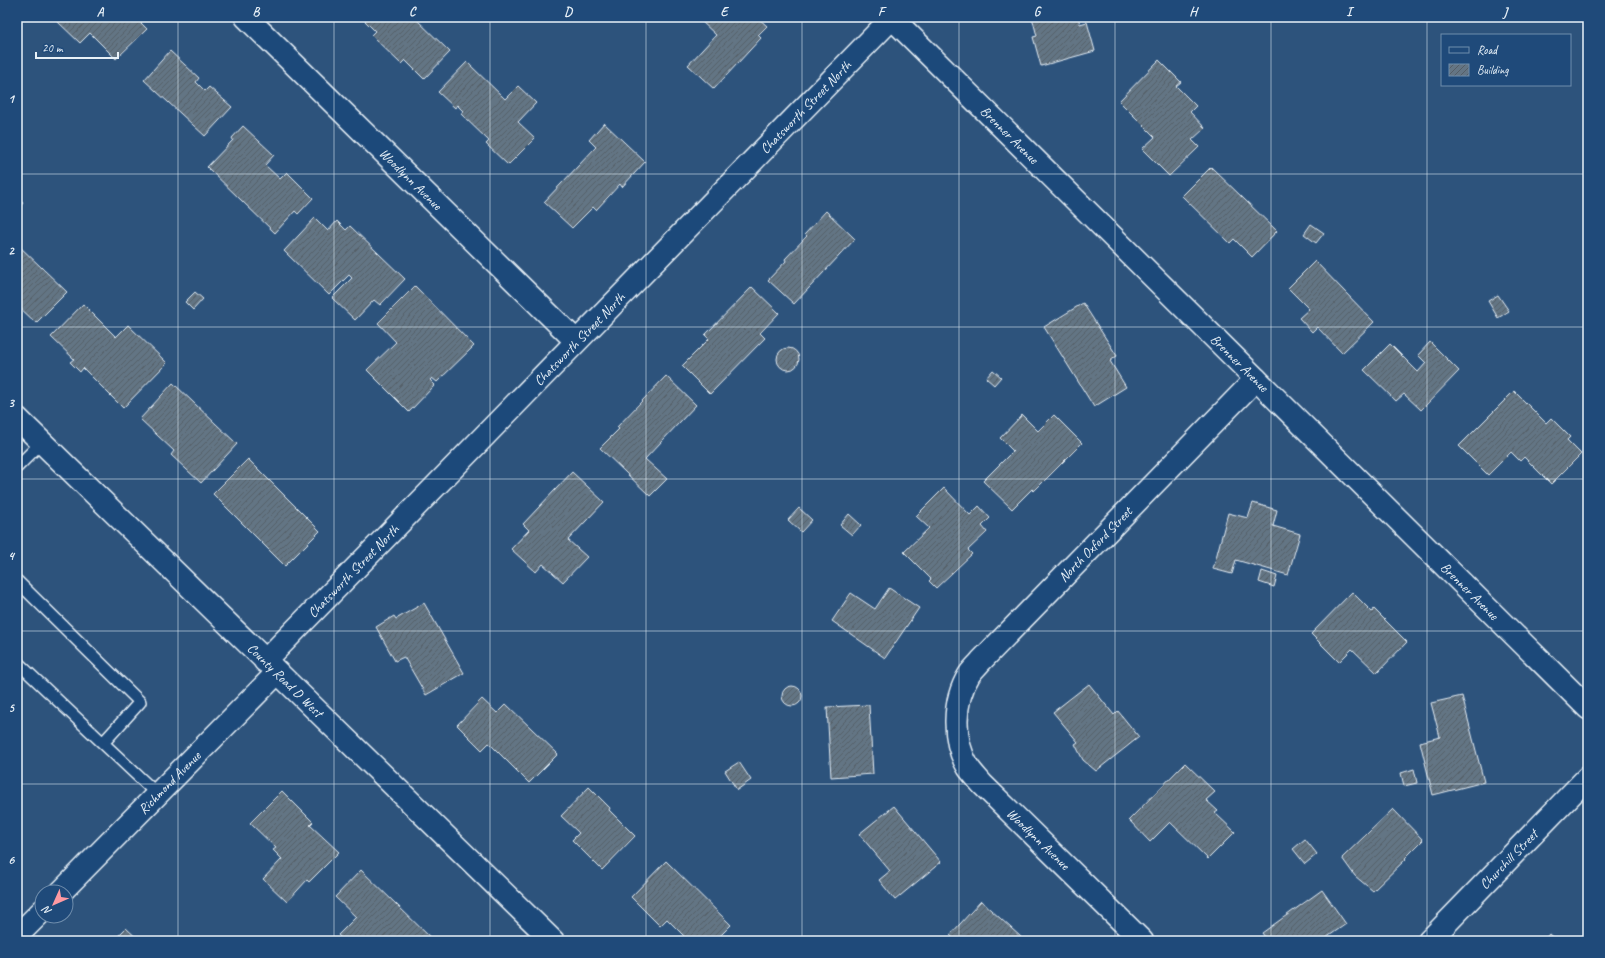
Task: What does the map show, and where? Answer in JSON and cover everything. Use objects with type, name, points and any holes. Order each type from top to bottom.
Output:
[{"type":"street","name":"Woodlynn Avenue","points":[[246,17],[576,341]]},
{"type":"street","name":"Chatsworth Street North","points":[[271,667],[576,341],[892,17]]},
{"type":"street","name":"Brenner Avenue","points":[[892,17],[1588,708]]},
{"type":"street","name":"North Oxford Street","points":[[956,722],[959,697],[969,676],[981,661],[1256,379]]},
{"type":"street","name":"County Road D West","points":[[17,418],[553,941]]},
{"type":"street","name":"Richmond Avenue","points":[[69,884],[157,794],[271,667]]},
{"type":"street","name":"Woodlynn Avenue","points":[[956,722],[958,743],[968,766],[982,784],[1142,941]]},
{"type":"street","name":"Churchill Street","points":[[1428,941],[1588,777]]},
{"type":"street","points":[[17,936],[34,919]]},
{"type":"lane","points":[[17,467],[42,442]]},
{"type":"lane","points":[[17,581],[140,702],[103,743]]},
{"type":"lane","points":[[17,662],[157,794]]},
{"type":"building","points":[[61,17],[135,17],[147,29],[116,59],[90,33],[80,43],[57,21]]},
{"type":"building","points":[[361,17],[414,17],[450,52],[424,79],[405,60],[401,64],[371,35],[375,31]]},
{"type":"building","points":[[522,17],[535,17],[529,23]]},
{"type":"building","points":[[702,17],[757,17],[767,26],[758,35],[761,38],[714,89],[688,65],[716,35],[700,20]]},
{"type":"building","points":[[1032,17],[1078,17],[1080,24],[1087,22],[1095,51],[1041,66],[1033,37],[1037,36]]},
{"type":"building","points":[[170,51],[199,78],[196,82],[205,91],[209,87],[232,107],[205,136],[144,80]]},
{"type":"building","points":[[1159,60],[1181,82],[1176,86],[1196,106],[1190,112],[1205,128],[1192,140],[1199,147],[1169,176],[1142,149],[1155,137],[1119,101]]},
{"type":"building","points":[[467,62],[505,99],[518,86],[536,103],[518,122],[535,138],[508,165],[486,144],[489,141],[461,114],[463,111],[457,105],[455,108],[438,92]]},
{"type":"building","points":[[604,123],[645,162],[622,187],[620,184],[596,210],[593,207],[572,228],[544,202],[596,147],[589,140]]},
{"type":"building","points":[[243,126],[274,155],[265,165],[280,179],[287,172],[313,198],[298,214],[295,211],[275,233],[207,167],[233,140],[232,138]]},
{"type":"building","points":[[1211,167],[1277,231],[1252,257],[1234,239],[1230,243],[1182,196]]},
{"type":"building","points":[[17,198],[23,203],[17,210]]},
{"type":"building","points":[[826,211],[855,239],[794,304],[768,280],[786,261],[785,259],[807,236],[805,234]]},
{"type":"building","points":[[315,218],[328,231],[337,221],[346,230],[350,226],[405,279],[380,305],[374,300],[355,320],[332,298],[352,278],[349,275],[329,295],[284,251]]},
{"type":"building","points":[[1311,224],[1324,233],[1316,243],[1304,234]]},
{"type":"building","points":[[17,244],[67,292],[36,323],[17,305]]},
{"type":"building","points":[[1315,261],[1374,322],[1342,353],[1317,327],[1312,332],[1299,318],[1309,309],[1288,288]]},
{"type":"building","points":[[415,286],[474,346],[437,382],[432,378],[430,380],[435,385],[409,412],[367,370],[396,342],[378,323]]},
{"type":"building","points":[[752,287],[779,313],[760,333],[765,338],[710,394],[682,366],[709,339],[705,335]]},
{"type":"building","points":[[195,292],[203,299],[193,310],[185,302]]},
{"type":"building","points":[[1498,295],[1509,311],[1498,318],[1488,301]]},
{"type":"building","points":[[1083,303],[1117,356],[1110,361],[1126,387],[1094,407],[1044,327]]},
{"type":"building","points":[[83,304],[116,337],[128,325],[167,363],[123,408],[83,368],[80,372],[70,362],[74,359],[51,337]]},
{"type":"building","points":[[1430,342],[1459,371],[1421,410],[1404,394],[1396,401],[1364,370],[1390,344],[1418,372],[1426,363],[1418,355]]},
{"type":"building","points":[[788,348],[796,351],[799,359],[796,367],[788,370],[780,367],[777,359],[780,351]]},
{"type":"building","points":[[993,370],[1001,377],[994,385],[986,378]]},
{"type":"building","points":[[666,376],[696,405],[645,459],[667,479],[650,496],[600,448],[619,429],[617,427]]},
{"type":"building","points":[[173,383],[237,444],[201,483],[171,455],[174,451],[140,419]]},
{"type":"building","points":[[1514,391],[1546,423],[1551,418],[1570,437],[1567,440],[1581,454],[1551,484],[1524,457],[1520,461],[1511,452],[1488,475],[1459,446]]},
{"type":"building","points":[[1022,415],[1038,431],[1054,415],[1082,443],[1034,491],[1032,489],[1012,509],[983,481],[1013,451],[1000,438]]},
{"type":"building","points":[[248,459],[320,531],[285,566],[213,494]]},
{"type":"building","points":[[572,472],[604,502],[568,540],[587,557],[563,582],[543,564],[536,572],[511,549],[529,530],[523,524]]},
{"type":"building","points":[[944,488],[970,515],[979,506],[990,518],[982,526],[987,532],[968,550],[972,554],[936,588],[929,581],[931,579],[904,552],[929,528],[916,516]]},
{"type":"building","points":[[1253,503],[1277,510],[1273,526],[1300,534],[1288,575],[1236,560],[1232,574],[1213,569],[1228,513],[1248,518]]},
{"type":"building","points":[[799,508],[812,520],[801,532],[788,520]]},
{"type":"building","points":[[849,514],[861,525],[852,535],[840,525]]},
{"type":"building","points":[[1262,571],[1277,576],[1274,587],[1259,582]]},
{"type":"building","points":[[889,588],[919,608],[885,658],[832,621],[851,593],[875,609]]},
{"type":"building","points":[[1352,592],[1372,612],[1374,609],[1407,642],[1377,673],[1352,649],[1339,662],[1311,634]]},
{"type":"building","points":[[424,603],[464,673],[426,695],[404,657],[395,661],[376,627],[394,616],[396,619]]},
{"type":"building","points":[[1089,684],[1114,715],[1118,711],[1139,737],[1096,771],[1083,760],[1075,744],[1078,742],[1053,712]]},
{"type":"building","points":[[792,686],[799,689],[802,696],[799,703],[792,706],[785,703],[782,696],[785,689]]},
{"type":"building","points":[[1462,696],[1484,782],[1433,795],[1420,742],[1440,737],[1431,703]]},
{"type":"building","points":[[482,699],[497,713],[506,704],[558,754],[529,783],[489,743],[482,750],[457,725]]},
{"type":"building","points":[[869,705],[873,774],[831,777],[827,707]]},
{"type":"building","points":[[739,762],[751,780],[737,790],[725,771]]},
{"type":"building","points":[[1185,763],[1215,792],[1206,800],[1218,811],[1215,813],[1235,832],[1208,859],[1170,822],[1150,842],[1129,820]]},
{"type":"building","points":[[1414,769],[1417,783],[1404,786],[1401,773]]},
{"type":"building","points":[[589,787],[635,836],[602,870],[572,840],[579,833],[561,816]]},
{"type":"building","points":[[282,791],[313,822],[310,825],[339,852],[309,882],[307,880],[287,902],[263,879],[282,859],[273,850],[276,848],[250,823]]},
{"type":"building","points":[[894,806],[941,862],[895,900],[879,880],[890,871],[859,834]]},
{"type":"building","points":[[1393,809],[1423,840],[1373,891],[1355,876],[1342,858]]},
{"type":"building","points":[[1305,839],[1317,854],[1305,864],[1293,849]]},
{"type":"building","points":[[666,861],[731,925],[715,941],[689,941],[667,919],[660,926],[631,897]]},
{"type":"building","points":[[361,870],[434,941],[344,941],[338,935],[356,917],[335,897]]},
{"type":"building","points":[[1322,890],[1346,924],[1326,938],[1327,941],[1268,941],[1262,933]]},
{"type":"building","points":[[981,901],[1021,937],[1017,941],[956,941],[950,935]]},
{"type":"building","points":[[126,928],[140,941],[113,941]]},
{"type":"building","points":[[1549,934],[1557,941],[1543,941]]}]
